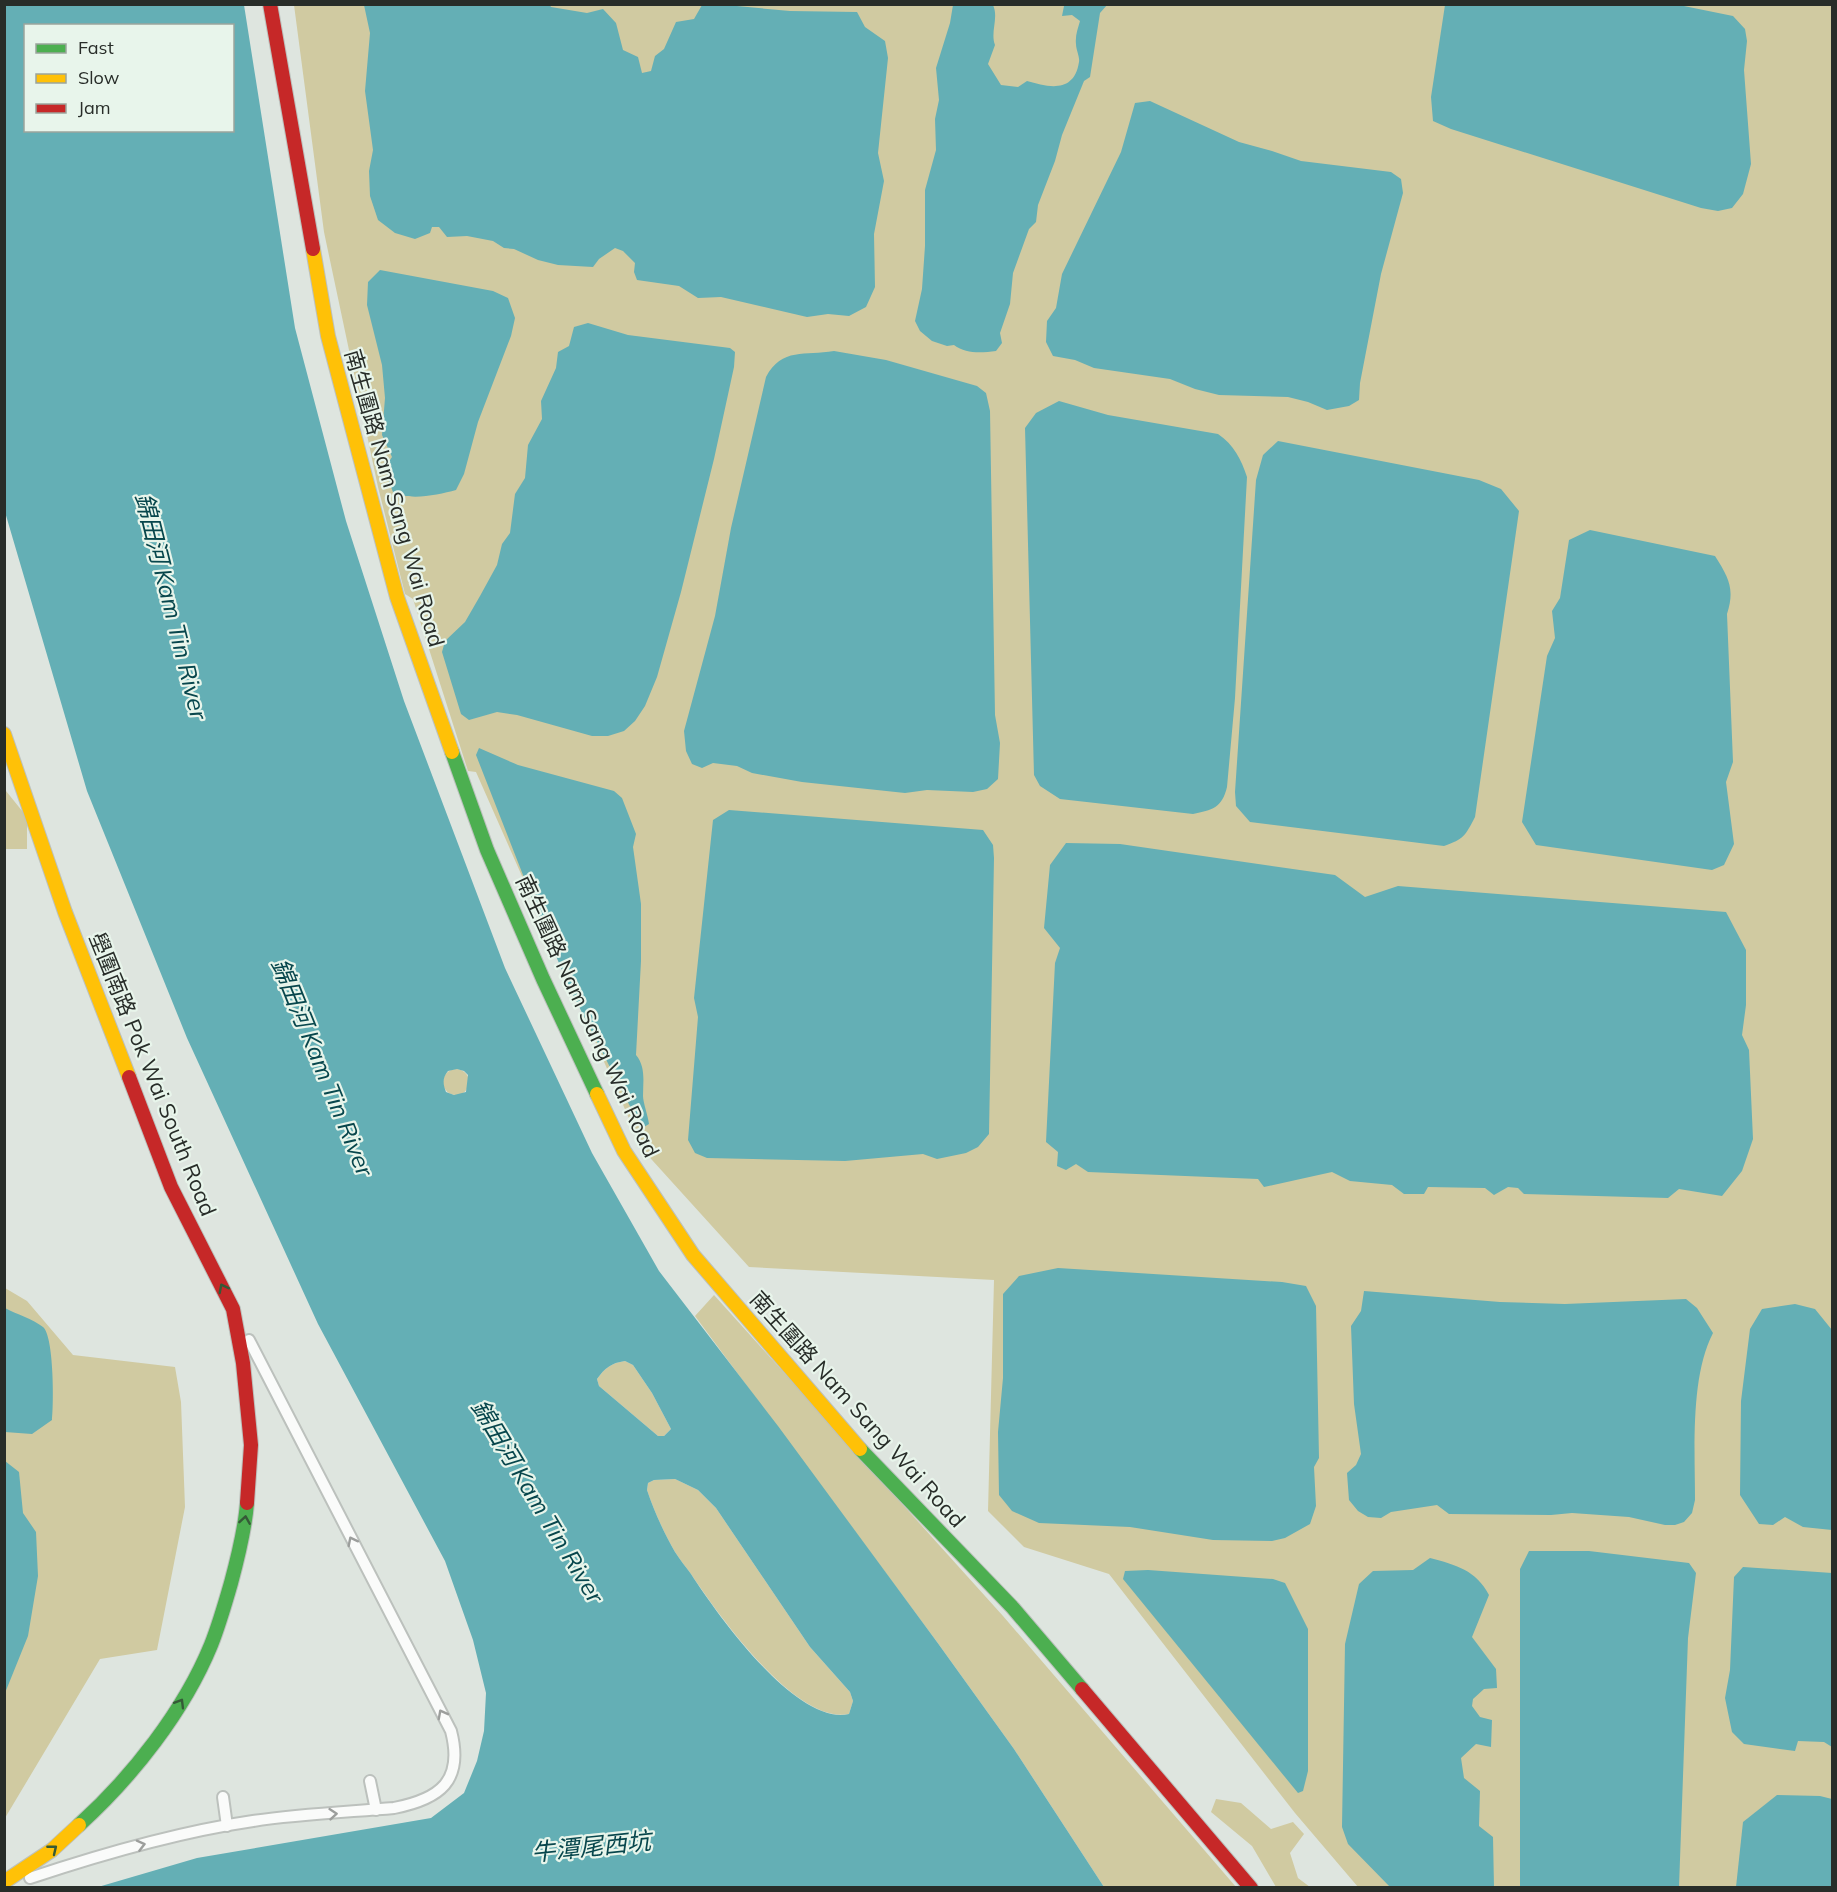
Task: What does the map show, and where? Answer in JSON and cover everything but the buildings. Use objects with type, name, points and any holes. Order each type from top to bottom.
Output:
[{"type":"street","name":"南生圍路 Nam Sang Wai Road","points":[[270,4],[328,336],[397,597],[487,850],[543,979],[624,1150],[693,1255],[868,1458],[1013,1608],[1251,1887]]},
{"type":"street","name":"壆圍南路 Pok Wai South Road","points":[[4,734],[65,912],[171,1187],[234,1309],[243,1363],[251,1445],[246,1519],[232,1580],[211,1645],[195,1678],[168,1724],[106,1801],[52,1850],[4,1882]]},
{"type":"lane","points":[[4,1887],[87,1859],[191,1832],[253,1821],[417,1804],[433,1797],[446,1785],[453,1769],[456,1749],[451,1731],[234,1309]]},
{"type":"lane","points":[[370,1781],[376,1810]]},
{"type":"lane","points":[[222,1797],[227,1826]]},
{"type":"shaded area","points":[[294,5],[1832,5],[1832,1887],[1358,1887],[1295,1813],[1109,1574],[1024,1547],[988,1511],[994,1280],[749,1267],[643,1150],[476,772],[468,771],[413,599],[405,594],[378,487],[324,232]]},
{"type":"shaded area","points":[[4,766],[6,791],[27,817],[27,849],[5,849]]},
{"type":"shaded area","points":[[456,1069],[465,1073],[469,1082],[465,1091],[456,1095],[447,1091],[443,1082],[447,1073]]},
{"type":"shaded area","points":[[5,1288],[27,1301],[73,1355],[175,1367],[181,1402],[185,1507],[157,1650],[100,1659],[5,1818]]},
{"type":"shaded area","points":[[714,1295],[1003,1616],[1236,1887],[1104,1887],[1014,1749],[695,1316]]},
{"type":"shaded area","points":[[625,1361],[633,1365],[652,1393],[671,1429],[664,1436],[658,1436],[599,1386],[597,1379],[606,1369]]},
{"type":"shaded area","points":[[675,1479],[698,1490],[716,1508],[810,1647],[850,1692],[853,1701],[849,1714],[828,1713],[806,1702],[783,1685],[760,1663],[720,1614],[675,1552],[647,1490],[648,1483],[654,1480]]},
{"type":"shaded area","points":[[1216,1799],[1241,1803],[1271,1829],[1293,1822],[1304,1834],[1290,1853],[1298,1878],[1310,1887],[1276,1887],[1252,1846],[1211,1812]]},
{"type":"water","points":[[5,4],[244,5],[295,328],[346,521],[404,701],[505,968],[592,1153],[659,1271],[778,1426],[937,1642],[1014,1749],[1104,1887],[98,1887],[197,1858],[431,1818],[464,1793],[477,1761],[484,1731],[486,1693],[473,1640],[445,1561],[318,1324],[187,1038],[87,791],[5,512]],"holes":[[[457,1069],[468,1075],[466,1092],[454,1095],[446,1092],[444,1081],[448,1071]],[[625,1361],[633,1365],[652,1393],[671,1429],[664,1436],[658,1436],[599,1386],[597,1379],[603,1372],[612,1365]],[[675,1479],[698,1490],[716,1508],[810,1647],[850,1692],[853,1701],[849,1714],[828,1713],[806,1703],[783,1686],[760,1664],[719,1614],[671,1545],[647,1490],[648,1483],[654,1480]]]},
{"type":"water","points":[[549,4],[551,7],[587,13],[603,9],[616,23],[623,50],[638,57],[642,73],[651,71],[655,56],[664,49],[676,22],[694,19],[702,5],[790,11],[857,12],[865,27],[885,41],[888,58],[878,153],[884,181],[874,234],[875,287],[866,307],[849,316],[828,314],[807,317],[721,297],[698,298],[679,286],[637,280],[634,272],[635,263],[623,251],[615,248],[599,259],[593,267],[558,265],[538,260],[514,249],[504,248],[493,241],[467,236],[447,237],[439,227],[432,227],[430,233],[415,239],[395,233],[378,220],[370,196],[369,171],[373,150],[365,91],[370,33],[364,5]]},
{"type":"water","points":[[1674,4],[1733,16],[1745,29],[1747,41],[1744,70],[1751,164],[1743,194],[1732,208],[1718,211],[1701,208],[1451,129],[1433,121],[1431,97],[1445,5]]},
{"type":"water","points":[[953,5],[993,5],[995,45],[988,64],[1001,85],[1018,87],[1027,81],[1059,86],[1066,84],[1076,72],[1079,60],[1076,38],[1080,21],[1072,15],[1062,16],[1064,6],[1061,5],[1107,5],[1100,13],[1090,77],[1084,81],[1062,135],[1055,161],[1038,205],[1036,222],[1029,229],[1013,273],[1010,304],[1000,333],[1002,343],[996,351],[990,352],[969,351],[954,345],[947,346],[932,341],[920,331],[915,321],[922,289],[925,190],[936,150],[935,119],[939,100],[936,68]]},
{"type":"water","points":[[1150,101],[1239,142],[1301,161],[1391,172],[1401,179],[1403,193],[1381,274],[1360,383],[1359,400],[1349,406],[1327,410],[1288,397],[1219,395],[1170,379],[1094,368],[1075,360],[1053,356],[1046,342],[1047,321],[1056,308],[1062,274],[1121,152],[1135,103]]},
{"type":"water","points":[[380,270],[493,291],[508,298],[515,318],[511,336],[478,422],[464,474],[456,490],[415,497],[393,492],[389,482],[387,470],[392,457],[382,435],[385,398],[382,365],[367,305],[368,282]]},
{"type":"water","points":[[588,323],[628,335],[730,348],[735,352],[734,367],[714,459],[657,677],[645,706],[635,721],[624,731],[608,736],[592,736],[517,715],[497,712],[469,720],[461,714],[442,652],[445,641],[465,622],[497,565],[502,544],[510,533],[515,494],[525,478],[528,445],[542,419],[541,401],[556,368],[558,352],[569,346],[574,327]]},
{"type":"water","points":[[834,351],[886,360],[977,386],[986,393],[990,411],[995,715],[1000,743],[998,779],[987,789],[973,792],[927,790],[905,793],[802,782],[752,773],[737,766],[713,763],[702,768],[692,764],[686,751],[684,731],[715,616],[731,528],[766,377],[772,367],[787,357]]},
{"type":"water","points":[[1059,401],[1108,415],[1218,434],[1233,448],[1245,470],[1247,477],[1235,698],[1227,787],[1222,800],[1211,809],[1193,814],[1060,799],[1040,786],[1034,775],[1025,428],[1036,413]]},
{"type":"water","points":[[1278,441],[1479,480],[1501,489],[1519,511],[1475,817],[1463,836],[1451,844],[1444,846],[1250,822],[1236,806],[1235,792],[1256,480],[1263,455]]},
{"type":"water","points":[[1590,530],[1715,556],[1727,577],[1730,590],[1727,614],[1733,762],[1726,782],[1734,844],[1724,865],[1712,870],[1536,845],[1522,822],[1547,656],[1555,638],[1552,611],[1560,598],[1569,540]]},
{"type":"water","points":[[479,748],[518,765],[614,791],[622,798],[636,834],[633,847],[641,904],[641,961],[636,1055],[643,1070],[643,1099],[649,1124],[644,1127],[636,1118],[571,991],[476,755]]},
{"type":"water","points":[[729,810],[983,830],[993,845],[994,858],[989,1134],[978,1147],[966,1153],[937,1159],[923,1154],[845,1161],[707,1158],[695,1153],[688,1140],[698,1017],[694,998],[713,820]]},
{"type":"water","points":[[1066,843],[1120,844],[1335,875],[1365,897],[1398,886],[1726,912],[1746,950],[1746,1005],[1742,1035],[1749,1050],[1753,1139],[1742,1171],[1722,1196],[1679,1189],[1668,1198],[1524,1194],[1518,1188],[1508,1187],[1494,1195],[1485,1188],[1428,1187],[1424,1194],[1404,1194],[1392,1185],[1350,1181],[1332,1172],[1264,1187],[1258,1179],[1088,1172],[1076,1164],[1066,1170],[1057,1166],[1058,1152],[1046,1142],[1055,963],[1060,948],[1044,928],[1050,865]]},
{"type":"water","points":[[1058,1268],[1282,1282],[1306,1286],[1316,1306],[1319,1458],[1314,1467],[1316,1506],[1310,1524],[1285,1538],[1272,1541],[1213,1540],[1130,1527],[1039,1523],[1012,1511],[999,1495],[998,1432],[1003,1378],[1003,1294],[1019,1276]]},
{"type":"water","points":[[1364,1291],[1500,1302],[1565,1304],[1686,1299],[1697,1308],[1713,1333],[1700,1371],[1697,1392],[1695,1500],[1692,1513],[1684,1522],[1665,1525],[1629,1517],[1572,1513],[1551,1515],[1449,1514],[1437,1505],[1391,1512],[1381,1518],[1368,1517],[1358,1511],[1349,1500],[1347,1473],[1356,1465],[1361,1454],[1354,1404],[1351,1326],[1361,1311]]},
{"type":"water","points":[[1795,1304],[1815,1309],[1832,1330],[1832,1530],[1803,1527],[1785,1517],[1773,1525],[1759,1524],[1740,1495],[1741,1401],[1750,1329],[1762,1309]]},
{"type":"water","points":[[5,1308],[43,1327],[47,1333],[53,1386],[52,1420],[32,1434],[5,1432]]},
{"type":"water","points":[[5,1461],[19,1472],[23,1513],[36,1532],[38,1576],[28,1636],[5,1693]]},
{"type":"water","points":[[1529,1551],[1589,1551],[1689,1563],[1696,1573],[1688,1638],[1679,1887],[1520,1887],[1520,1569]]},
{"type":"water","points":[[1430,1558],[1457,1566],[1471,1574],[1489,1595],[1472,1637],[1496,1669],[1497,1688],[1484,1689],[1473,1699],[1472,1706],[1480,1717],[1492,1720],[1491,1747],[1476,1744],[1461,1758],[1464,1778],[1480,1791],[1479,1826],[1493,1837],[1494,1887],[1390,1887],[1348,1844],[1342,1827],[1345,1644],[1359,1584],[1373,1571],[1413,1570]]},
{"type":"water","points":[[1743,1567],[1832,1573],[1832,1747],[1824,1742],[1798,1741],[1795,1751],[1744,1744],[1732,1732],[1725,1698],[1730,1670],[1734,1577]]},
{"type":"water","points":[[1148,1570],[1273,1579],[1285,1583],[1308,1629],[1308,1771],[1303,1791],[1298,1793],[1123,1579],[1125,1571]]},
{"type":"water","points":[[1777,1795],[1820,1796],[1832,1799],[1832,1887],[1736,1887],[1743,1822]]},
{"type":"traffic: fast","points":[[452,752],[487,850],[543,979],[597,1094]]},
{"type":"traffic: fast","points":[[860,1449],[1013,1608],[1082,1689]]},
{"type":"traffic: fast","points":[[79,1825],[118,1786],[155,1742],[200,1670],[214,1637],[231,1583],[239,1553],[247,1503]]},
{"type":"traffic: slow","points":[[313,249],[328,336],[397,597],[452,752]]},
{"type":"traffic: slow","points":[[4,734],[65,912],[129,1077]]},
{"type":"traffic: slow","points":[[597,1094],[624,1151],[693,1255],[860,1449]]},
{"type":"traffic: slow","points":[[4,1882],[52,1850],[79,1825]]},
{"type":"traffic: jam","points":[[270,4],[313,249]]},
{"type":"traffic: jam","points":[[129,1077],[171,1187],[233,1309],[243,1363],[251,1445],[247,1503]]},
{"type":"traffic: jam","points":[[1082,1689],[1251,1888]]},
{"type":"water label","name":"錦田河 Kam Tin River","points":[[172,606]]},
{"type":"water label","name":"錦田河 Kam Tin River","points":[[323,1067]]},
{"type":"water label","name":"錦田河 Kam Tin River","points":[[538,1501]]},
{"type":"water label","name":"牛潭尾西坑","points":[[591,1846]]}]
